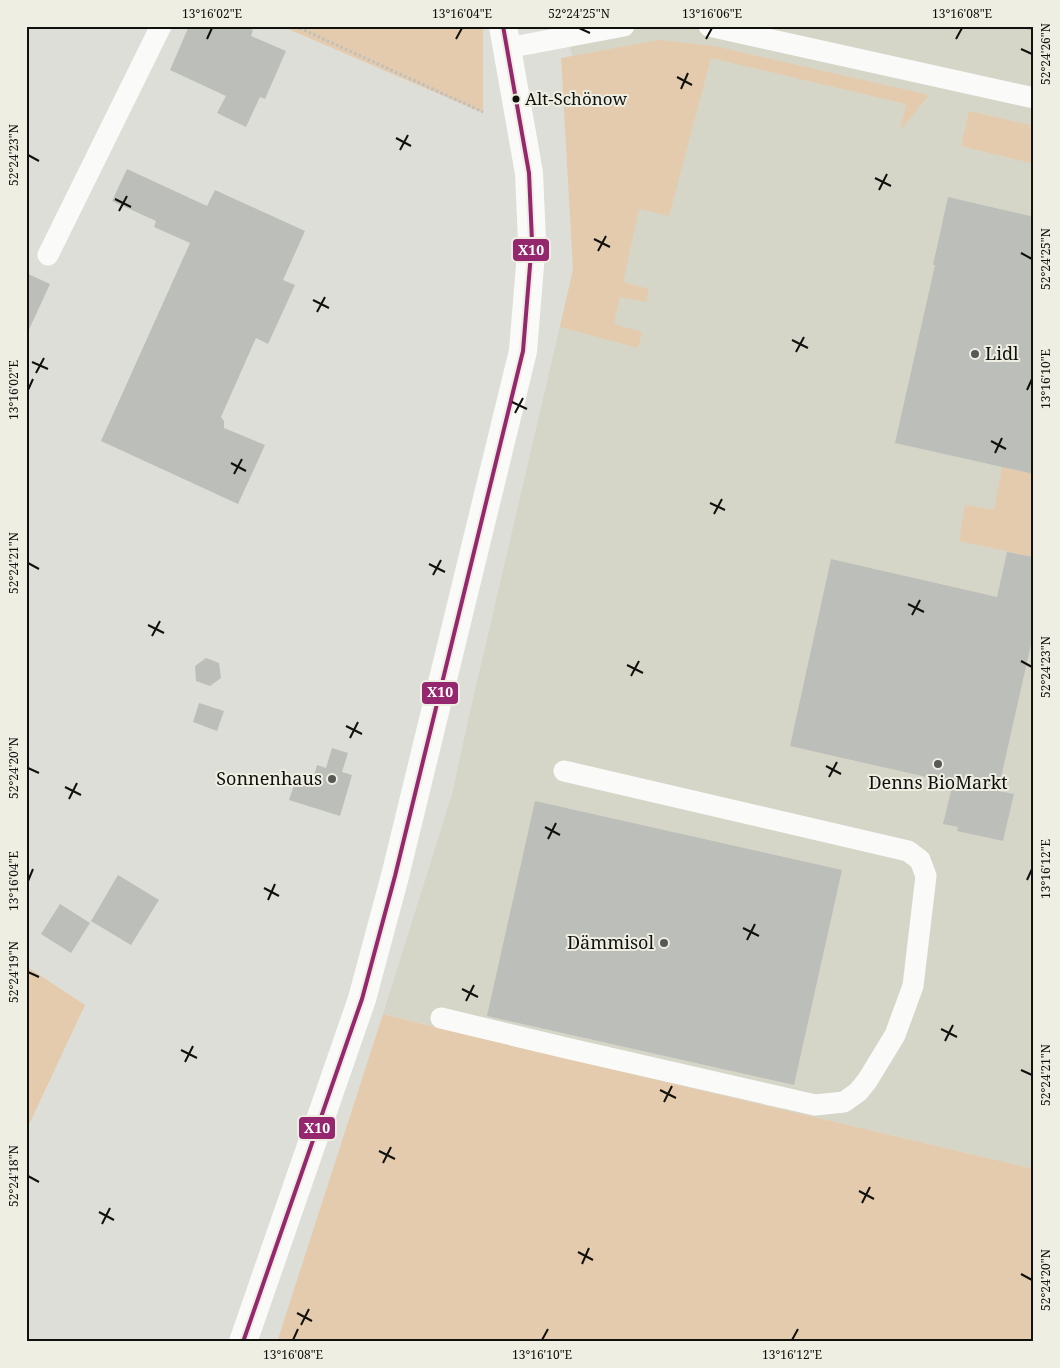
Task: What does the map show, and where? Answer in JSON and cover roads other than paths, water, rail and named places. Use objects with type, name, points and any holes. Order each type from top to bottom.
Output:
[{"type":"main road","points":[[243,1342],[362,999],[395,876],[523,351],[532,241],[529,173],[505,37]]},
{"type":"lane","points":[[48,256],[161,26]]},
{"type":"lane","points":[[505,37],[624,26]]},
{"type":"lane","points":[[709,26],[1034,98]]},
{"type":"lane","points":[[441,1018],[815,1105],[844,1102],[858,1092],[895,1036],[913,986],[926,876],[920,860],[908,851],[564,771]]},
{"type":"place","name":"Alt-Schönow","points":[[516,99]]},
{"type":"place","name":"Lidl","points":[[975,354]]},
{"type":"place","name":"Denns BioMarkt","points":[[938,764]]},
{"type":"place","name":"Sonnenhaus","points":[[332,779]]},
{"type":"place","name":"Dämmisol","points":[[664,943]]}]
